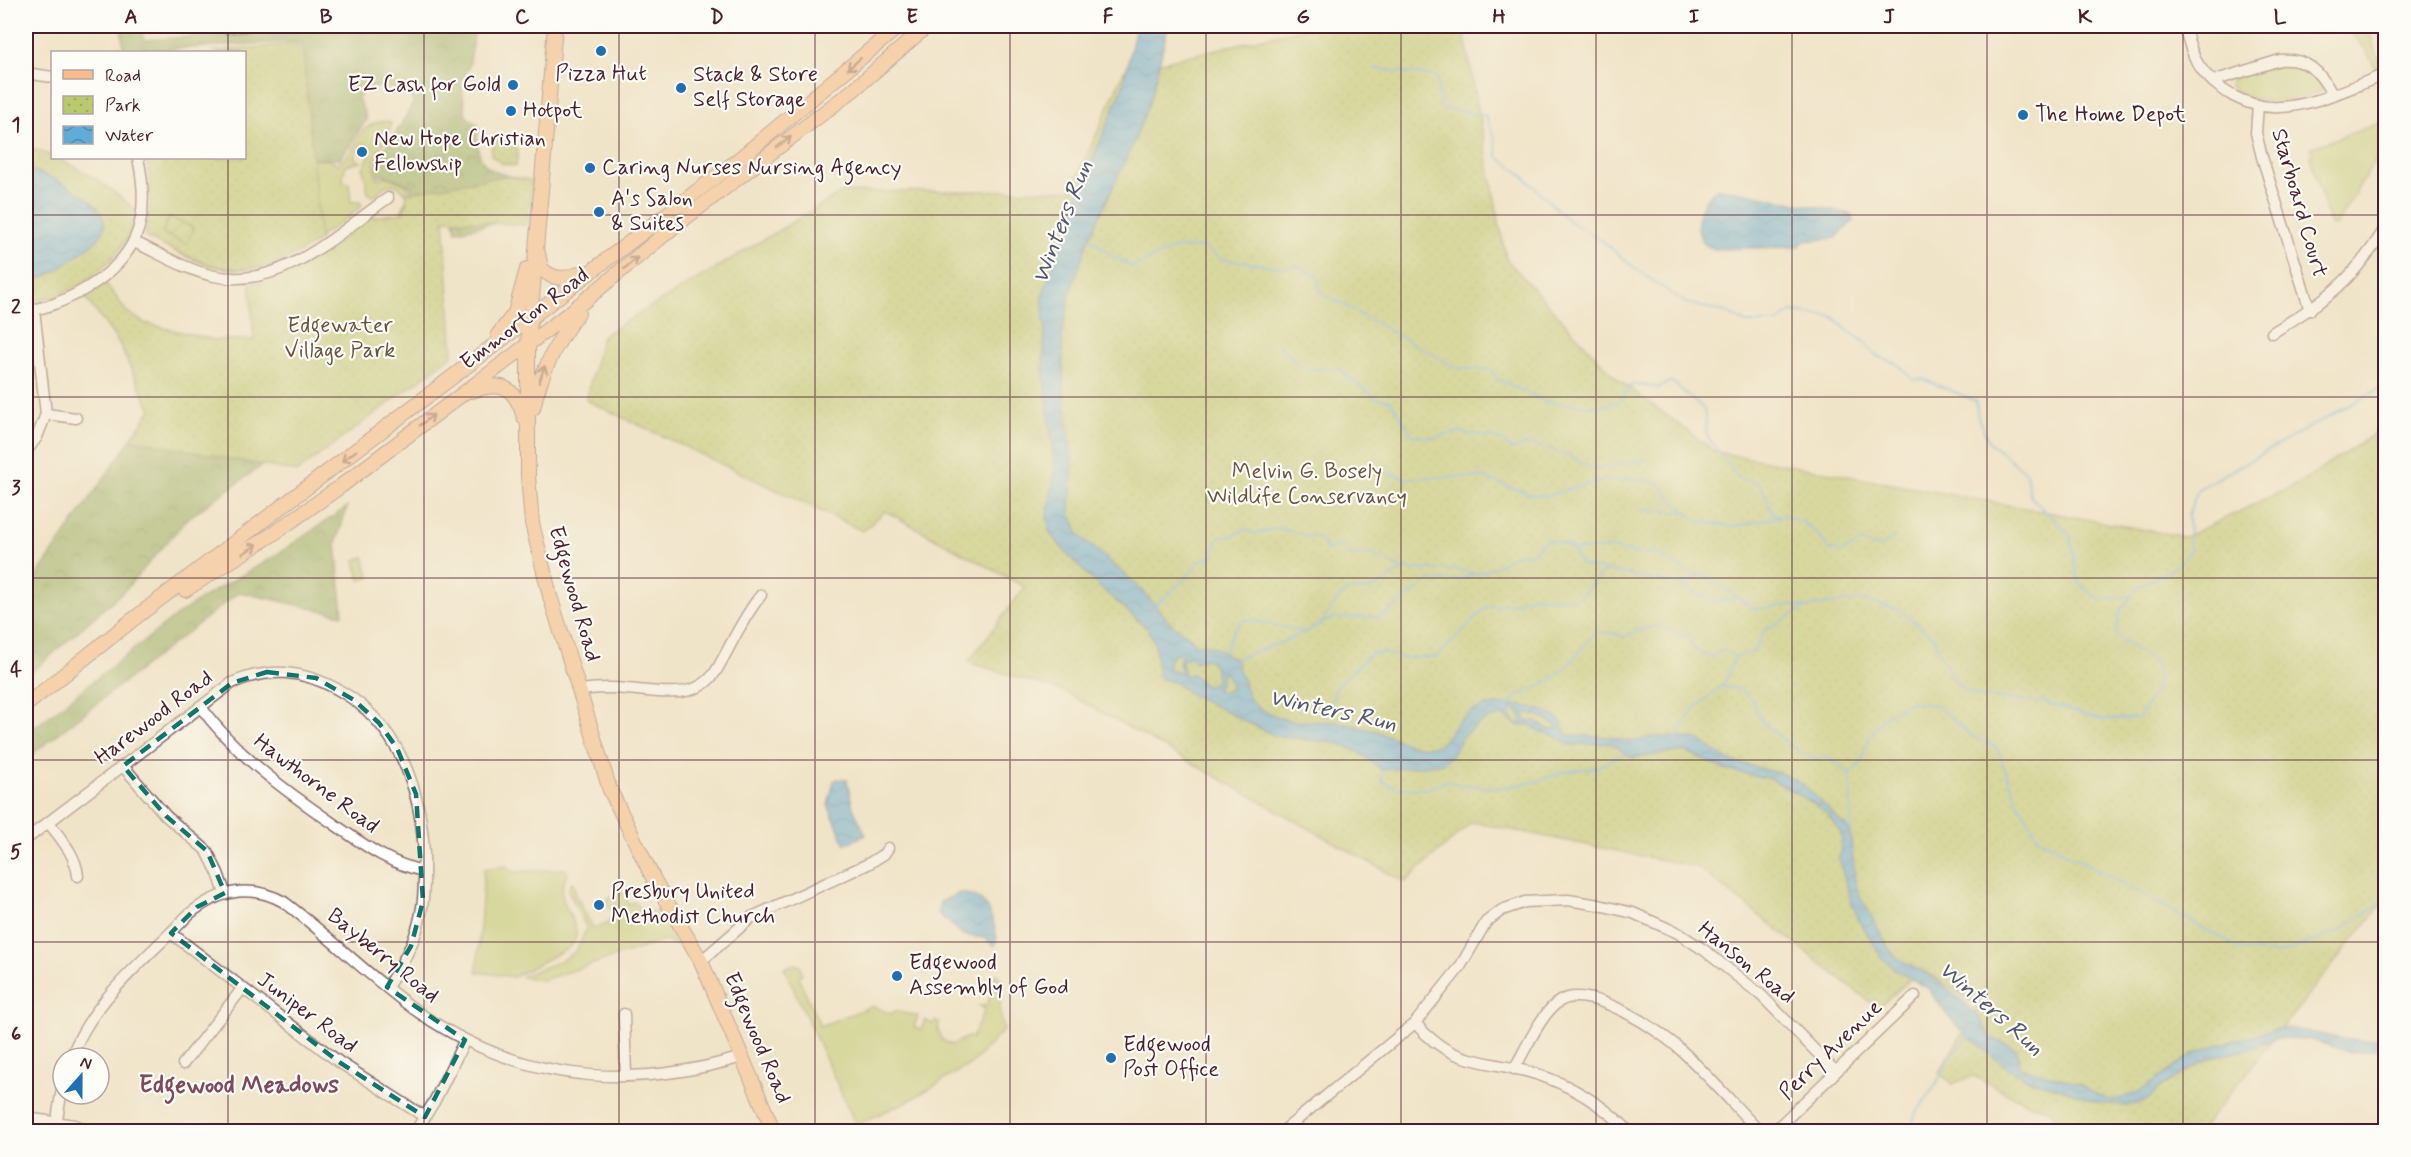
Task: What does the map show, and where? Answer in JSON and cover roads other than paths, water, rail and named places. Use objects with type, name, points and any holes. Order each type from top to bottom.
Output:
[{"type":"main road","name":"Edgewood Road","points":[[555,26],[529,319],[527,431],[532,523],[550,596],[610,790],[654,880],[700,961],[774,1131]]},
{"type":"main road","name":"Emmorton Road","points":[[26,705],[131,621],[746,153],[899,26]]},
{"type":"main road","name":"Emmorton Road","points":[[131,621],[172,599],[273,534],[349,480],[605,286],[671,229],[852,91],[927,26]]},
{"type":"main road","points":[[536,245],[541,268],[556,278],[568,278],[600,266]]},
{"type":"main road","points":[[474,362],[514,317],[536,245]]},
{"type":"main road","points":[[527,431],[542,371],[554,346],[582,308],[605,286]]},
{"type":"main road","points":[[458,396],[483,387],[503,386],[510,390],[520,403],[527,431]]},
{"type":"street","points":[[227,26],[228,28],[245,26]]},
{"type":"street","points":[[2184,26],[2198,64],[2213,81],[2239,98],[2258,105],[2290,106],[2332,94],[2385,74]]},
{"type":"street","points":[[2213,81],[2280,60],[2292,59],[2316,69],[2332,94]]},
{"type":"street","points":[[26,73],[51,77]]},
{"type":"street","name":"Starboard Court","points":[[2258,105],[2256,133],[2262,157],[2310,310]]},
{"type":"street","points":[[26,452],[37,437],[46,414],[30,310],[50,306],[88,287],[122,260],[134,242],[141,223],[144,202],[138,159]]},
{"type":"street","points":[[134,242],[212,276],[248,278],[267,274],[297,261],[388,198]]},
{"type":"street","points":[[2272,333],[2310,310],[2351,277],[2385,227]]},
{"type":"street","points":[[46,414],[76,418]]},
{"type":"street","points":[[580,690],[606,687],[675,693],[688,692],[700,687],[716,671],[741,622],[761,595]]},
{"type":"street","name":"Harewood Road","points":[[29,837],[220,690],[242,678],[253,675],[292,672],[316,678],[367,710],[389,736],[412,779],[420,816],[424,871],[423,901],[415,936],[408,954],[387,987]]},
{"type":"street","name":"Hawthorne Road","points":[[200,706],[244,756],[301,801],[380,855],[424,871]]},
{"type":"street","points":[[123,766],[166,816],[207,851],[225,893]]},
{"type":"street","points":[[49,823],[72,855],[77,865],[78,876]]},
{"type":"street","points":[[700,961],[752,917],[878,859],[888,848]]},
{"type":"street","name":"Bayberry Road","points":[[76,1046],[104,1002],[132,970],[197,907],[225,893],[256,891],[284,902],[420,1013],[465,1040],[500,1057],[541,1068],[580,1074],[626,1076],[684,1070],[742,1057]]},
{"type":"street","name":"Hanson Road","points":[[1282,1131],[1415,1023],[1448,985],[1483,928],[1493,916],[1525,902],[1568,900],[1633,913],[1655,922],[1695,944],[1761,995],[1835,1071]]},
{"type":"street","name":"Juniper Road","points":[[171,933],[339,1062],[425,1117]]},
{"type":"street","points":[[183,1064],[242,989]]},
{"type":"street","name":"Perry Avenue","points":[[1773,1131],[1915,996]]},
{"type":"street","points":[[1514,1069],[1552,1007],[1567,998],[1585,997],[1621,1010],[1664,1036],[1682,1050],[1760,1131]]},
{"type":"street","points":[[624,1014],[626,1076]]},
{"type":"street","points":[[1415,1023],[1438,1046],[1450,1053],[1473,1061],[1514,1069],[1556,1081],[1599,1105],[1630,1131]]},
{"type":"street","points":[[415,1131],[425,1117],[465,1040]]},
{"type":"street","points":[[55,1127],[59,1106]]},
{"type":"street","points":[[26,1118],[55,1127],[92,1131]]},
{"type":"water","points":[[1136,26],[1168,26],[1151,97],[1135,140],[1087,243],[1070,294],[1062,335],[1064,392],[1073,464],[1070,512],[1079,535],[1138,586],[1171,624],[1189,636],[1195,644],[1210,645],[1235,659],[1250,700],[1264,711],[1294,721],[1339,722],[1379,732],[1411,745],[1425,747],[1439,745],[1459,721],[1477,709],[1516,705],[1530,707],[1553,716],[1561,722],[1567,735],[1611,737],[1632,742],[1652,737],[1692,738],[1700,740],[1727,760],[1783,774],[1804,785],[1850,831],[1856,886],[1890,950],[1897,958],[1935,979],[1964,1002],[1979,1017],[1991,1038],[2017,1049],[2019,1065],[2023,1068],[2080,1084],[2105,1099],[2130,1096],[2142,1090],[2198,1052],[2269,1031],[2298,1029],[2361,1041],[2374,1039],[2385,1033],[2385,1045],[2370,1051],[2351,1052],[2308,1039],[2274,1038],[2254,1048],[2215,1057],[2198,1064],[2159,1088],[2149,1099],[2141,1103],[2124,1106],[2100,1103],[2025,1078],[2005,1066],[1967,1036],[1946,1014],[1928,988],[1897,971],[1882,958],[1858,918],[1848,892],[1839,858],[1842,840],[1840,831],[1826,813],[1815,804],[1771,779],[1727,770],[1685,751],[1632,758],[1611,743],[1568,745],[1556,736],[1539,731],[1531,725],[1516,725],[1502,716],[1487,719],[1464,734],[1451,756],[1441,764],[1382,770],[1360,753],[1340,744],[1273,735],[1189,693],[1176,683],[1160,678],[1155,645],[1147,628],[1095,583],[1066,553],[1050,533],[1047,517],[1055,469],[1043,368],[1045,327],[1042,296],[1066,231],[1070,213],[1122,89]],"holes":[[[1174,654],[1182,655],[1179,662],[1181,672],[1173,672],[1169,669],[1169,660]],[[1191,657],[1195,662],[1205,658],[1209,660],[1215,668],[1216,681],[1207,687],[1192,674],[1184,676],[1182,660]],[[1222,672],[1227,674],[1232,689],[1223,692],[1215,689],[1220,685]],[[1511,708],[1519,712],[1522,724],[1511,719]],[[1524,713],[1544,718],[1559,728],[1550,730],[1536,721],[1526,722]]]},
{"type":"water","points":[[26,168],[78,192],[100,211],[104,222],[102,234],[88,248],[54,272],[40,279],[26,282]]},
{"type":"water","points":[[1720,188],[1851,214],[1853,221],[1836,238],[1805,241],[1797,247],[1714,249],[1700,238],[1698,228],[1701,209],[1712,192]]},
{"type":"water","points":[[847,780],[853,808],[866,835],[845,844],[828,805],[834,781]]},
{"type":"water","points":[[960,893],[977,898],[987,908],[995,929],[994,946],[985,938],[963,935],[938,913],[940,902]]},
{"type":"waterway","points":[[1376,68],[1437,77],[1440,106],[1486,116],[1495,139],[1498,157],[1519,172],[1569,221],[1601,240],[1637,270],[1686,303],[1725,312],[1746,323],[1777,323],[1791,312],[1834,317],[1848,331],[1861,339],[1878,357],[1898,364],[1914,380],[1923,379],[1976,401],[1978,418],[1989,442],[2026,473],[2030,496],[2070,535],[2078,582],[2098,600],[2131,596]]},
{"type":"waterway","points":[[1087,236],[1114,257],[1133,267],[1175,248],[1202,247],[1222,259],[1286,268],[1297,265],[1318,277],[1320,292],[1457,368],[1492,370],[1497,379],[1546,402],[1597,407],[1617,402],[1633,384],[1658,388],[1671,381],[1704,409],[1707,436],[1740,480],[1760,483],[1773,514],[1799,520],[1815,532],[1830,550],[1843,552],[1861,542],[1879,547],[1895,537]]},
{"type":"waterway","points":[[1278,345],[1304,369],[1337,368],[1376,398],[1391,401],[1412,435],[1435,438],[1458,432],[1501,439],[1512,450],[1530,443],[1571,456],[1592,469],[1645,460]]},
{"type":"waterway","points":[[1235,659],[1292,638],[1333,618],[1382,617],[1428,581],[1458,580],[1493,568],[1516,554],[1533,553],[1547,539],[1571,547],[1581,565],[1680,585],[1714,602],[1738,598],[1754,609],[1789,605],[1806,607],[1862,600],[1899,610],[1934,637],[1941,657],[1957,684],[1978,697],[2044,702],[2103,720],[2139,718],[2158,685],[2158,666],[2116,634],[2120,612],[2137,588],[2175,567],[2190,551],[2188,515],[2198,489],[2386,385]]},
{"type":"waterway","points":[[1342,473],[1375,469],[1408,479],[1481,477],[1533,495],[1549,496],[1571,488],[1608,480],[1638,479],[1658,483],[1674,502],[1697,521],[1733,527],[1782,516]]},
{"type":"waterway","points":[[1641,510],[1686,512]]},
{"type":"waterway","points":[[1154,607],[1184,580],[1199,561],[1210,558],[1220,536],[1229,537],[1247,529],[1254,534],[1277,528],[1319,538],[1327,550],[1341,544],[1351,556],[1370,554],[1403,569]]},
{"type":"waterway","points":[[1572,550],[1613,548],[1641,555],[1654,552],[1690,574],[1708,577],[1738,598]]},
{"type":"waterway","points":[[1321,623],[1339,598],[1348,590],[1362,591],[1378,586],[1403,569],[1462,570],[1473,574]]},
{"type":"waterway","name":"Winters Run","points":[[1323,722],[1337,686],[1372,653],[1385,653],[1404,658],[1437,657],[1486,607],[1512,604],[1532,596],[1578,599],[1604,571]]},
{"type":"waterway","points":[[1680,585],[1699,577]]},
{"type":"waterway","points":[[1676,739],[1693,710],[1724,684],[1735,657],[1753,652],[1765,630],[1805,608]]},
{"type":"waterway","points":[[1224,652],[1235,628],[1245,619],[1305,632]]},
{"type":"waterway","points":[[1508,706],[1520,695],[1544,684],[1559,673],[1595,633],[1609,632],[1625,637],[1639,630],[1661,625],[1679,636],[1689,634],[1693,648],[1705,655],[1713,657],[1723,650],[1735,657]]},
{"type":"waterway","points":[[1720,687],[1740,689],[1752,700],[1762,722],[1803,754],[1816,759],[1828,757],[1850,774],[1851,828],[1848,830]]},
{"type":"waterway","points":[[1850,774],[1862,763],[1869,737],[1887,714],[1911,702],[1936,705],[1970,735],[1997,748],[2017,801],[2039,838],[2243,950],[2279,954],[2339,931],[2386,899]]},
{"type":"waterway","points":[[1382,770],[1382,781],[1396,788],[1428,789],[1445,781],[1499,788],[1534,782],[1564,772],[1597,767],[1628,752]]},
{"type":"waterway","points":[[1908,1132],[1917,1112],[1935,1086],[1951,1056],[1969,1036]]},
{"type":"place","name":"Pizza Hut","points":[[601,51]]},
{"type":"place","name":"EZ Cash for Gold","points":[[513,85]]},
{"type":"place","name":"Stack & Store Self Storage","points":[[681,88]]},
{"type":"place","name":"Hotpot","points":[[511,111]]},
{"type":"place","name":"The Home Depot","points":[[2023,115]]},
{"type":"place","name":"New Hope Christian Fellowship","points":[[362,152]]},
{"type":"place","name":"Caring Nurses Nursing Agency","points":[[590,168]]},
{"type":"place","name":"A's Salon & Suites","points":[[599,212]]},
{"type":"place","name":"Presbury United Methodist Church","points":[[599,905]]},
{"type":"place","name":"Edgewood Assembly of God","points":[[897,976]]},
{"type":"place","name":"Edgewood Post Office","points":[[1111,1058]]},
{"type":"district","name":"Edgewood Meadows","points":[[239,1085]]},
{"type":"park label","name":"Edgewater Village Park","points":[[340,338]]},
{"type":"park label","name":"Melvin G. Bosely Wildlife Conservancy","points":[[1307,485]]}]
